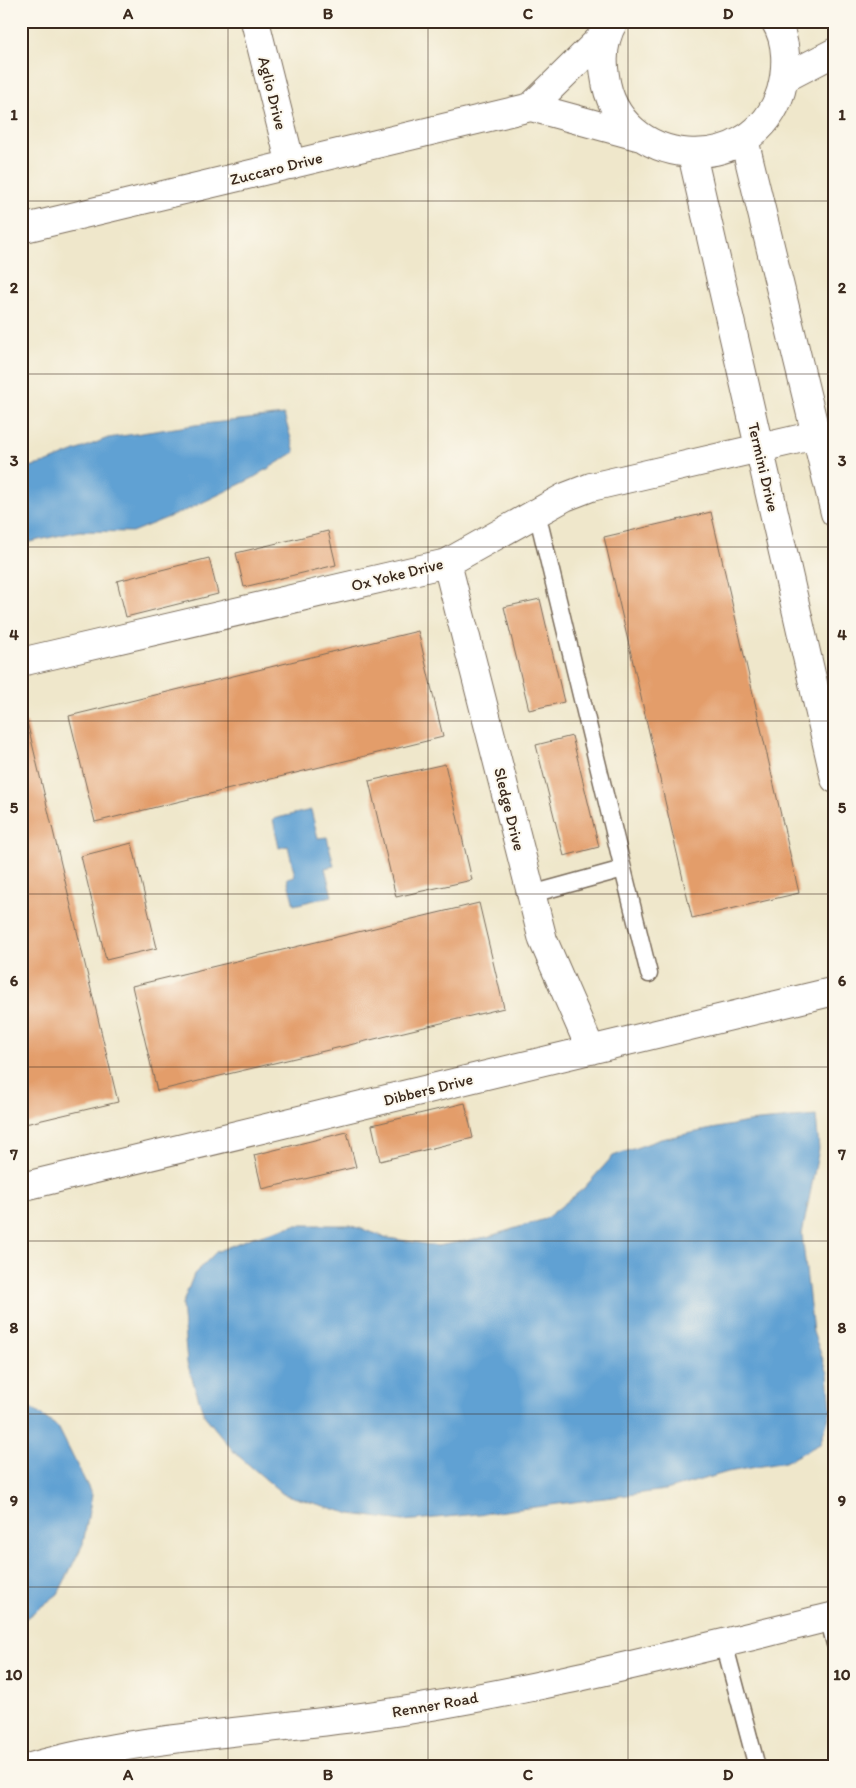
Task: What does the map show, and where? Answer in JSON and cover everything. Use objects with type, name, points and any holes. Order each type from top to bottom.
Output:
[{"type":"street","name":"Aglio Drive","points":[[255,21],[291,164]]},
{"type":"street","points":[[611,26],[603,60],[607,89],[620,116],[641,137],[665,150],[692,154],[720,151],[744,140],[763,123],[777,102],[785,78],[785,53],[775,21]]},
{"type":"street","points":[[531,107],[611,26]]},
{"type":"street","points":[[785,78],[835,52]]},
{"type":"street","name":"Zuccaro Drive","points":[[21,230],[531,107],[641,137]]},
{"type":"street","points":[[744,140],[835,512]]},
{"type":"street","name":"Termini Drive","points":[[692,154],[835,779]]},
{"type":"street","name":"Ox Yoke Drive","points":[[21,662],[447,563],[565,497],[591,487],[816,435]]},
{"type":"street","name":"Sledge Drive","points":[[447,563],[543,940],[591,1050]]},
{"type":"street","name":"Dibbers Drive","points":[[21,1187],[835,991]]},
{"type":"street","name":"Renner Road","points":[[30,1767],[144,1744],[369,1716],[579,1676],[831,1617]]},
{"type":"lane","points":[[536,513],[649,974]]},
{"type":"lane","points":[[532,894],[623,869]]},
{"type":"lane","points":[[831,1617],[835,1644]]},
{"type":"lane","points":[[724,1643],[757,1767]]},
{"type":"water","points":[[284,415],[295,452],[253,478],[189,509],[132,532],[79,531],[21,544],[21,469],[45,463],[108,438],[195,425]]},
{"type":"water","points":[[311,810],[318,838],[327,837],[334,866],[325,868],[332,896],[294,905],[287,878],[295,876],[288,846],[279,848],[273,819]]},
{"type":"water","points":[[816,1116],[819,1149],[802,1234],[813,1332],[828,1373],[831,1410],[820,1444],[785,1462],[728,1472],[666,1490],[489,1513],[403,1521],[351,1514],[283,1494],[235,1453],[204,1415],[187,1363],[182,1305],[194,1274],[216,1252],[250,1238],[295,1225],[350,1225],[388,1238],[437,1246],[487,1237],[545,1219],[583,1189],[613,1156],[661,1139],[748,1122]]},
{"type":"water","points":[[21,1401],[58,1427],[92,1495],[83,1544],[58,1594],[21,1622]]},
{"type":"building","points":[[711,512],[799,893],[692,918],[604,537]]},
{"type":"building","points":[[328,531],[336,565],[244,587],[236,553]]},
{"type":"building","points":[[209,558],[218,594],[126,617],[117,581]]},
{"type":"building","points":[[540,599],[564,702],[529,710],[504,607]]},
{"type":"building","points":[[418,631],[443,737],[95,822],[69,716]]},
{"type":"building","points":[[27,722],[118,1102],[21,1125],[21,723]]},
{"type":"building","points":[[572,736],[599,847],[564,856],[536,745]]},
{"type":"building","points":[[445,764],[472,880],[396,897],[369,781]]},
{"type":"building","points":[[132,843],[157,948],[106,960],[81,856]]},
{"type":"building","points":[[479,903],[504,1008],[157,1091],[132,986]]},
{"type":"building","points":[[465,1103],[473,1138],[380,1161],[372,1125]]},
{"type":"building","points":[[347,1132],[356,1167],[262,1189],[254,1155]]}]
